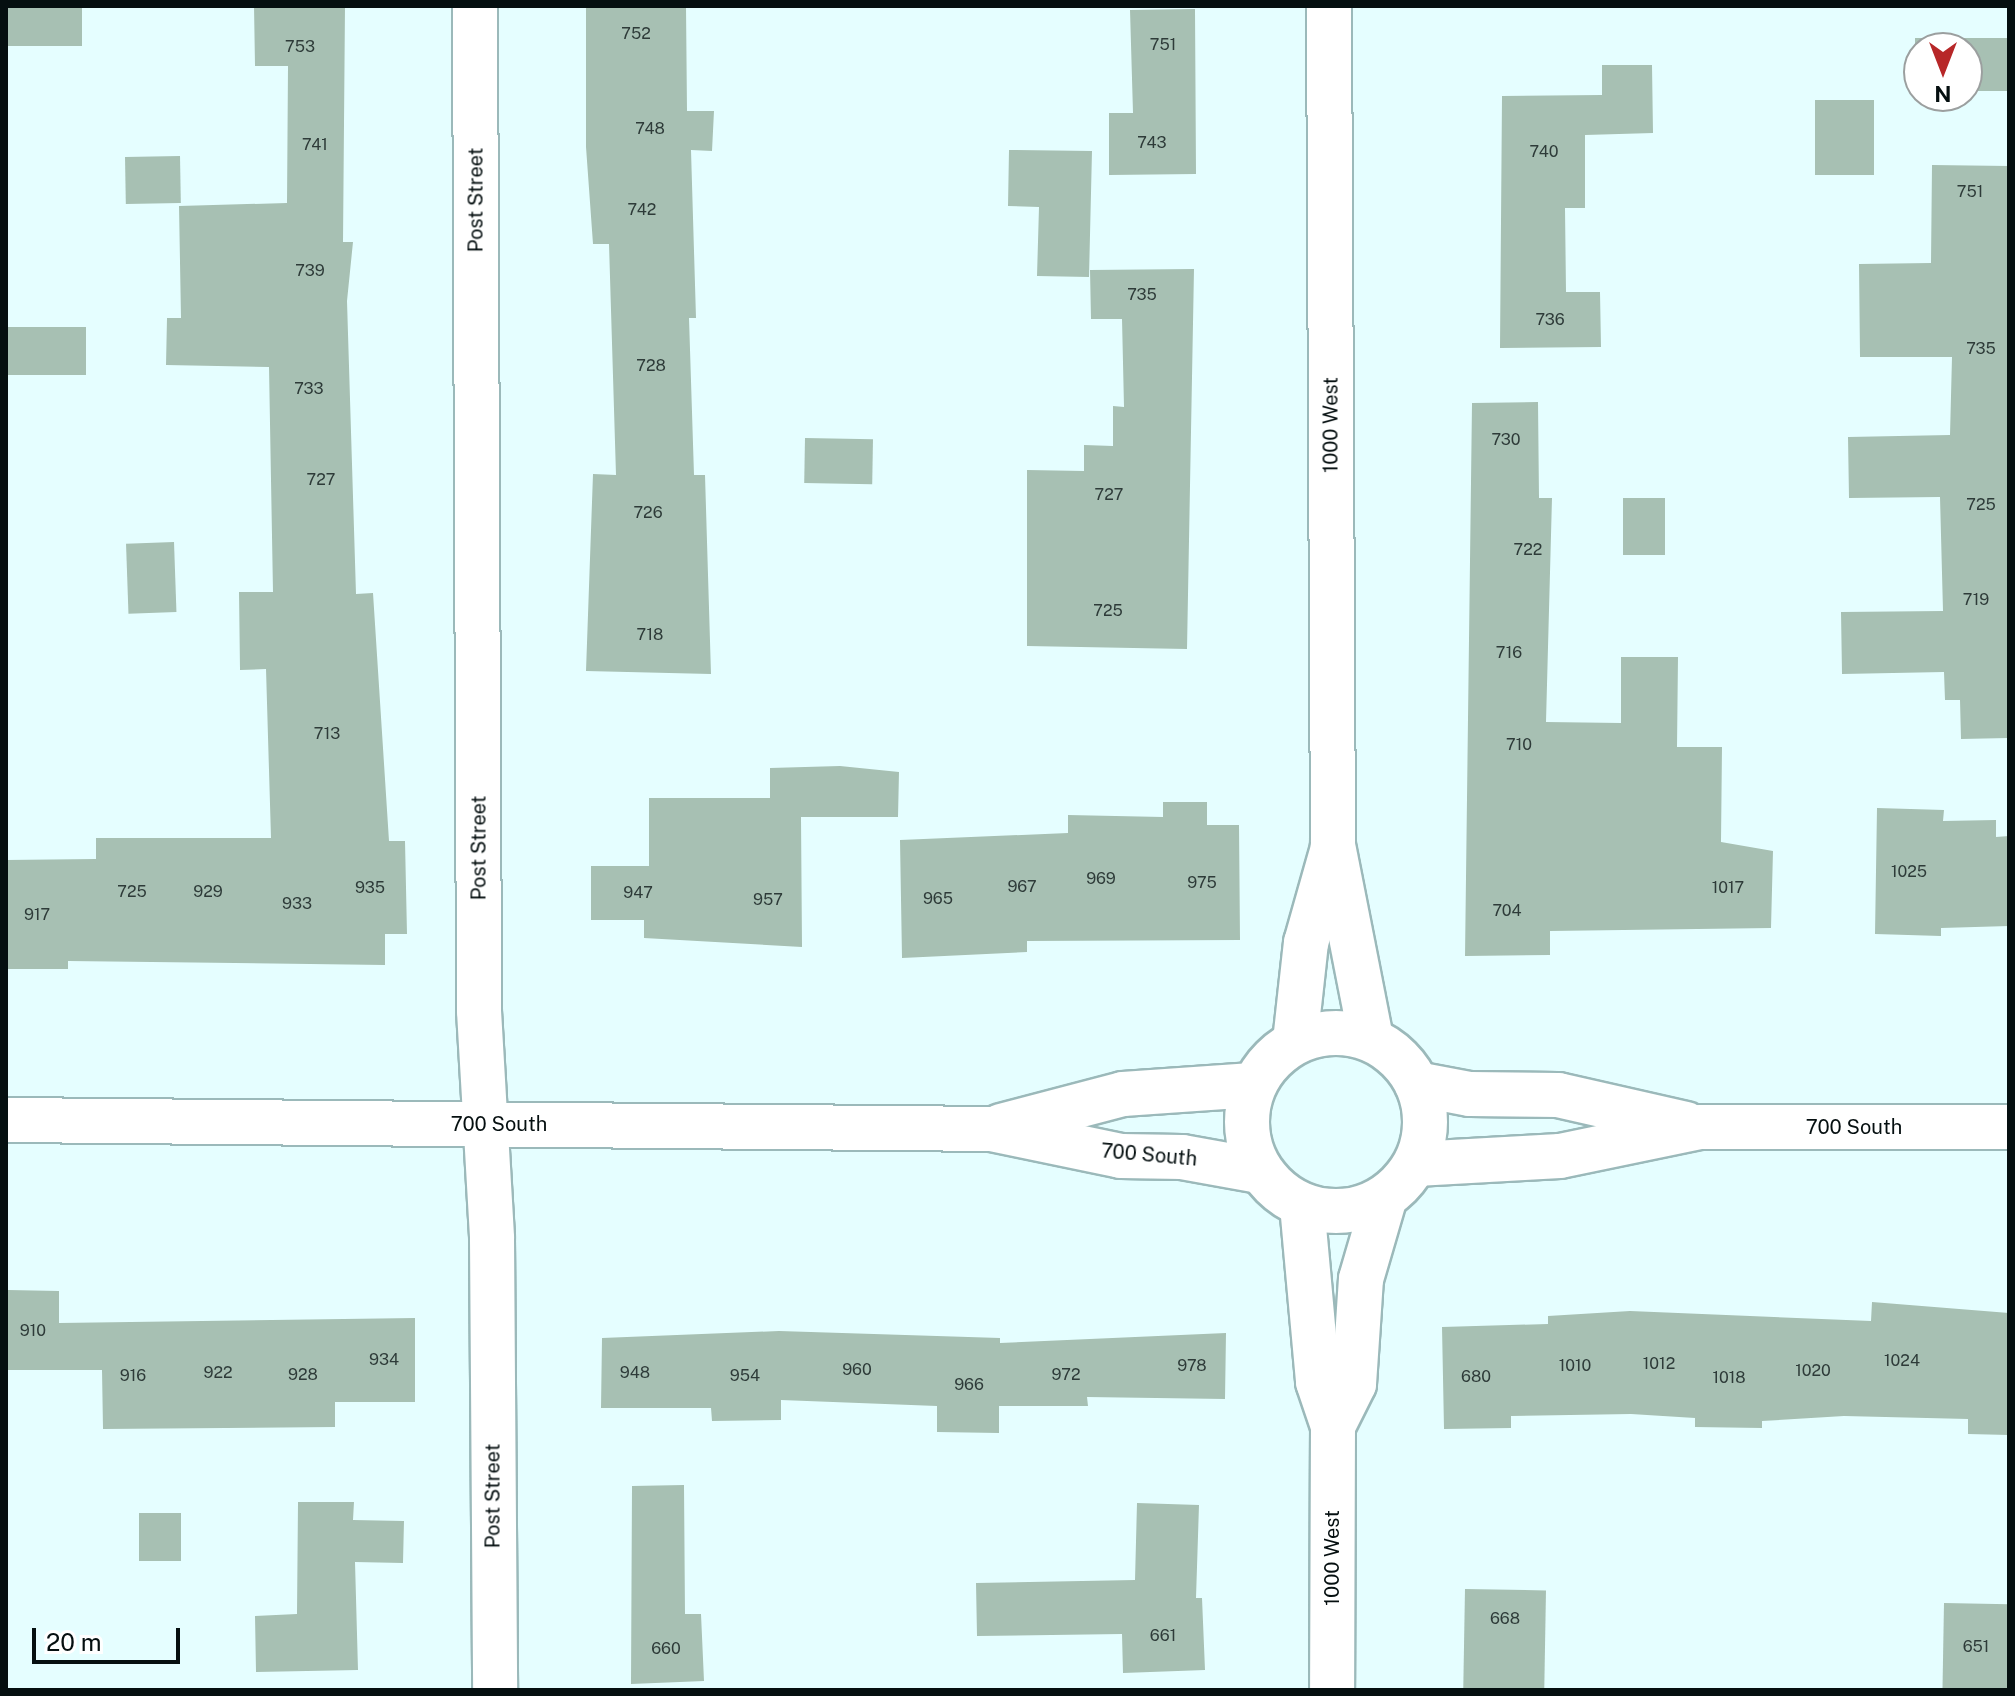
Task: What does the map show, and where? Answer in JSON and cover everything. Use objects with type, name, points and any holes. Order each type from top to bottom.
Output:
[{"type":"street","name":"Post Street","points":[[475,6],[484,1124],[492,1239],[495,1690]]},
{"type":"street","name":"1000 West","points":[[1329,6],[1333,845],[1371,1039]]},
{"type":"street","name":"1000 West","points":[[1295,1042],[1306,943],[1333,845]]},
{"type":"street","points":[[1333,1033],[1371,1039],[1417,1084],[1425,1124],[1416,1164],[1385,1197],[1358,1209],[1302,1205],[1260,1171],[1246,1129],[1253,1085],[1295,1042],[1333,1033]]},
{"type":"street","name":"700 South","points":[[1417,1084],[1470,1094],[1558,1095],[1700,1127]]},
{"type":"street","name":"700 South","points":[[991,1129],[1123,1094],[1253,1085]]},
{"type":"street","name":"700 South","points":[[6,1120],[991,1129],[1121,1156],[1182,1157],[1260,1171]]},
{"type":"street","name":"700 South","points":[[1416,1164],[1560,1156],[1700,1127],[2009,1127]]},
{"type":"street","name":"1000 West","points":[[1333,1426],[1354,1384],[1361,1279],[1385,1197]]},
{"type":"street","name":"1000 West","points":[[1302,1205],[1318,1382],[1333,1426],[1332,1690]]},
{"type":"building","points":[[6,6],[82,6],[82,46],[6,46]]},
{"type":"building","points":[[254,6],[345,6],[343,242],[353,242],[347,301],[356,594],[373,593],[389,841],[405,841],[407,934],[385,934],[385,965],[68,961],[68,969],[6,969],[6,860],[96,859],[96,838],[271,838],[266,669],[240,670],[239,592],[273,592],[269,367],[166,365],[167,318],[181,318],[179,206],[287,203],[288,66],[255,66]]},
{"type":"building","points":[[586,6],[686,6],[687,111],[714,111],[712,151],[691,150],[696,318],[689,318],[694,475],[705,475],[711,674],[586,671],[593,474],[616,475],[609,244],[593,244],[586,147]]},
{"type":"building","points":[[1195,9],[1196,174],[1109,175],[1109,113],[1133,113],[1130,10]]},
{"type":"building","points":[[1983,38],[2009,38],[2009,91],[1983,91]]},
{"type":"building","points":[[1602,65],[1652,65],[1653,133],[1585,135],[1585,208],[1565,208],[1566,292],[1600,292],[1601,347],[1500,348],[1502,96],[1602,95]]},
{"type":"building","points":[[1815,100],[1874,100],[1874,175],[1815,175]]},
{"type":"building","points":[[1009,150],[1092,151],[1089,277],[1037,276],[1039,207],[1008,206]]},
{"type":"building","points":[[180,156],[181,203],[126,204],[125,157]]},
{"type":"building","points":[[1932,165],[2009,166],[2008,738],[1961,739],[1960,700],[1945,700],[1944,672],[1842,674],[1841,612],[1943,611],[1940,497],[1849,498],[1848,437],[1950,435],[1952,357],[1860,357],[1859,264],[1931,263]]},
{"type":"building","points":[[1194,269],[1187,649],[1027,646],[1027,470],[1084,471],[1084,445],[1113,446],[1113,406],[1124,407],[1122,319],[1091,319],[1090,270]]},
{"type":"building","points":[[6,327],[86,327],[86,375],[6,375]]},
{"type":"building","points":[[1538,402],[1539,498],[1552,498],[1546,722],[1621,723],[1621,657],[1678,657],[1677,747],[1722,747],[1721,842],[1773,851],[1771,928],[1550,931],[1550,955],[1465,956],[1472,403]]},
{"type":"building","points":[[805,438],[873,439],[872,484],[804,483]]},
{"type":"building","points":[[1623,498],[1665,498],[1665,555],[1623,555]]},
{"type":"building","points":[[174,542],[176,612],[128,614],[126,544]]},
{"type":"building","points":[[840,766],[899,772],[898,817],[801,817],[802,947],[644,938],[644,920],[591,920],[591,866],[649,866],[649,798],[770,798],[770,768]]},
{"type":"building","points":[[1163,802],[1207,802],[1207,825],[1239,825],[1240,940],[1027,941],[1027,952],[902,958],[900,840],[1068,833],[1068,815],[1163,817]]},
{"type":"building","points":[[1877,808],[1944,810],[1943,821],[1996,820],[1996,837],[2009,836],[2009,926],[1941,928],[1941,936],[1875,934]]},
{"type":"building","points":[[8,1290],[59,1291],[59,1323],[415,1318],[415,1402],[335,1402],[335,1427],[103,1429],[102,1370],[7,1370]]},
{"type":"building","points":[[1872,1302],[2009,1313],[2009,1435],[1968,1434],[1968,1419],[1844,1416],[1762,1421],[1762,1428],[1695,1427],[1695,1418],[1631,1414],[1511,1416],[1511,1428],[1444,1429],[1442,1327],[1548,1324],[1548,1316],[1630,1311],[1871,1321]]},
{"type":"building","points":[[779,1331],[1000,1338],[1000,1343],[1226,1333],[1225,1399],[1087,1397],[1088,1406],[999,1406],[999,1433],[937,1432],[937,1406],[781,1400],[781,1420],[712,1421],[711,1408],[601,1408],[602,1338]]},
{"type":"building","points":[[684,1485],[685,1614],[701,1614],[704,1681],[631,1684],[632,1486]]},
{"type":"building","points":[[298,1502],[354,1502],[353,1520],[404,1521],[403,1563],[355,1562],[358,1670],[256,1672],[255,1616],[297,1614]]},
{"type":"building","points":[[1137,1503],[1199,1505],[1196,1598],[1202,1598],[1205,1670],[1123,1673],[1122,1634],[977,1636],[976,1583],[1135,1580]]},
{"type":"building","points":[[139,1513],[181,1513],[181,1561],[139,1561]]},
{"type":"building","points":[[1465,1589],[1546,1590],[1544,1690],[1463,1690]]},
{"type":"building","points":[[1944,1603],[2009,1604],[2007,1690],[1942,1690]]}]
